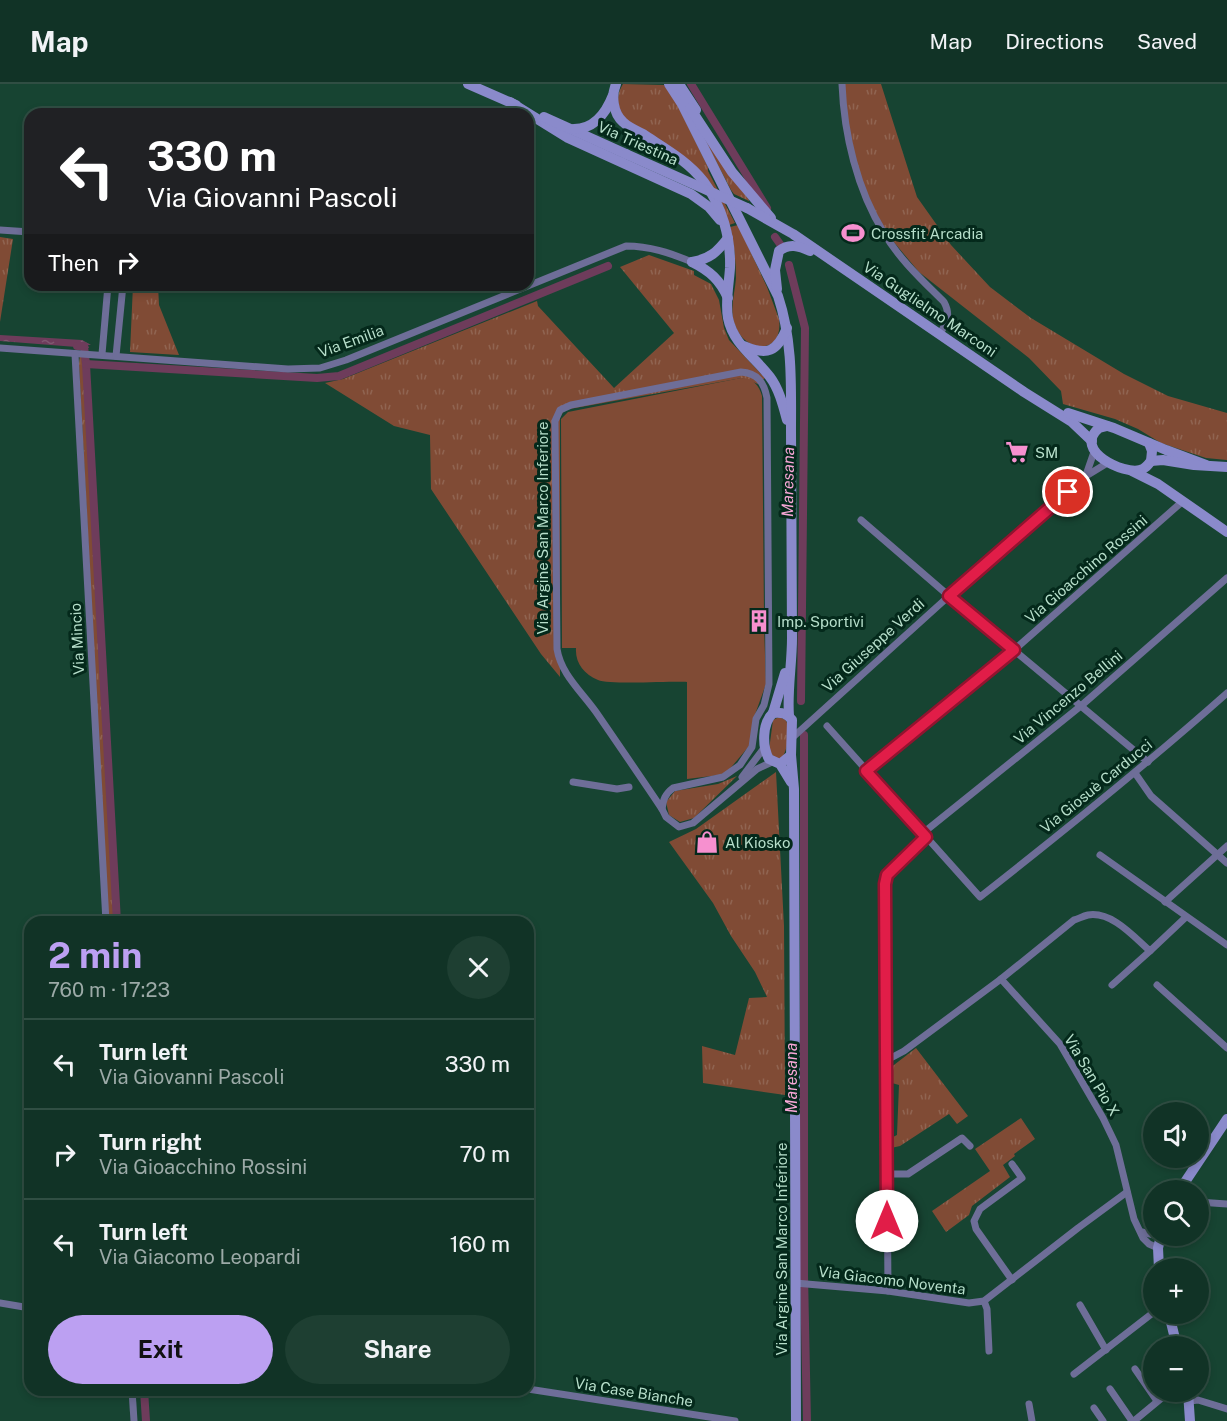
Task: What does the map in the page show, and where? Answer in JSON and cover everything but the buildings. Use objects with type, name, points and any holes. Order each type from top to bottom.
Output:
[{"type":"street","points":[[843,84],[852,154],[868,204],[895,248],[949,310],[949,318],[940,334]]},
{"type":"street","name":"Via Triestina","points":[[474,85],[524,108]]},
{"type":"street","points":[[674,87],[732,172],[775,223]]},
{"type":"street","points":[[674,87],[778,296]]},
{"type":"street","points":[[571,129],[586,128],[597,122],[609,105],[615,89]]},
{"type":"street","points":[[615,89],[616,111],[623,122],[686,163],[703,180],[712,194],[728,238],[730,264],[728,319],[741,344],[771,378],[778,390],[790,434]]},
{"type":"street","points":[[510,102],[520,108]]},
{"type":"street","name":"Via Triestina","points":[[534,113],[747,208],[793,234]]},
{"type":"street","points":[[534,117],[568,138],[691,194],[709,207],[724,226]]},
{"type":"street","points":[[0,230],[24,232]]},
{"type":"street","name":"Via Guglielmo Marconi","points":[[793,234],[1077,425],[1100,458],[1132,471]]},
{"type":"street","points":[[692,262],[710,258],[728,238]]},
{"type":"street","name":"Via Emilia","points":[[534,283],[626,246],[641,246],[668,252],[692,262]]},
{"type":"street","points":[[778,296],[775,270],[779,251],[784,247],[797,246],[837,264]]},
{"type":"street","points":[[692,262],[705,268],[717,278],[728,299]]},
{"type":"street","points":[[102,354],[107,291]]},
{"type":"street","points":[[116,356],[122,291]]},
{"type":"street","name":"Via Emilia","points":[[0,348],[277,368],[320,368],[346,360],[515,291]]},
{"type":"street","name":"Via Argine San Marco Inferiore","points":[[778,296],[787,328],[790,367],[792,653],[788,701],[791,718],[794,789],[798,1283],[796,1421]]},
{"type":"street","points":[[741,344],[758,352],[771,350],[780,342],[787,328]]},
{"type":"street","name":"Via Mincio","points":[[75,354],[106,916]]},
{"type":"street","name":"Via Argine San Marco Inferiore","points":[[662,809],[667,793],[682,785],[723,777],[740,765],[752,747],[756,719],[764,705],[769,684],[767,398],[761,380],[747,372],[741,372],[571,405],[560,410],[556,416],[556,649],[564,671],[629,759],[666,817],[679,827],[693,823],[757,769],[791,755]]},
{"type":"street","name":"Via Guglielmo Marconi","points":[[1050,408],[1107,426],[1206,465]]},
{"type":"street","points":[[1086,476],[1096,430],[1107,426]]},
{"type":"street","points":[[1149,443],[1152,450],[1150,474],[1158,484]]},
{"type":"street","points":[[1132,471],[1143,469],[1151,462],[1163,460],[1227,467]]},
{"type":"street","name":"Via Giuseppe Verdi","points":[[792,738],[1086,476],[1109,462]]},
{"type":"street","points":[[1132,471],[1158,484],[1227,532]]},
{"type":"street","name":"Via Gioacchino Rossini","points":[[866,771],[1014,650],[1183,501]]},
{"type":"street","points":[[861,520],[1148,762]]},
{"type":"street","name":"Via Vincenzo Bellini","points":[[888,1292],[886,877],[924,835],[1082,705],[1227,578]]},
{"type":"street","name":"Via Argine San Marco Inferiore","points":[[735,786],[764,748],[767,723],[773,712],[792,653]]},
{"type":"street","name":"Via Giosuè Carducci","points":[[924,835],[980,897],[1148,762],[1227,693]]},
{"type":"street","points":[[773,712],[782,712],[791,718],[805,721],[814,716]]},
{"type":"street","points":[[827,726],[924,835]]},
{"type":"street","name":"Via Argine San Marco Inferiore","points":[[764,748],[769,759],[788,774],[794,789]]},
{"type":"street","points":[[1134,773],[1151,796],[1227,863]]},
{"type":"street","points":[[573,782],[617,789],[629,787]]},
{"type":"street","points":[[1165,902],[1227,846]]},
{"type":"street","points":[[1101,855],[1227,945]]},
{"type":"street","points":[[886,1059],[904,1052],[1074,921],[1087,915],[1099,915],[1120,925],[1150,951]]},
{"type":"street","points":[[1112,985],[1186,917]]},
{"type":"street","name":"Via San Pio X","points":[[1001,978],[1060,1044],[1116,1145],[1134,1219],[1143,1238],[1158,1248]]},
{"type":"street","points":[[1157,985],[1227,1048]]},
{"type":"street","points":[[1187,1180],[1227,1119]]},
{"type":"street","points":[[887,1174],[908,1174],[962,1138],[970,1146]]},
{"type":"street","points":[[1012,1164],[1022,1178],[980,1209],[974,1221],[976,1229],[1012,1280]]},
{"type":"street","name":"Via Giacomo Noventa","points":[[798,1283],[969,1303],[984,1301],[1127,1192]]},
{"type":"street","points":[[1209,1203],[1227,1204]]},
{"type":"street","points":[[1158,1248],[1159,1258]]},
{"type":"street","name":"Via Giacomo Noventa","points":[[984,1301],[987,1309],[989,1351]]},
{"type":"street","points":[[0,1303],[24,1307]]},
{"type":"street","points":[[1080,1305],[1106,1350]]},
{"type":"street","points":[[1074,1374],[1143,1321]]},
{"type":"street","points":[[1135,1370],[1143,1381]]},
{"type":"street","points":[[1110,1389],[1133,1421],[1156,1402]]},
{"type":"street","name":"Via Case Bianche","points":[[534,1390],[735,1421]]},
{"type":"street","points":[[132,1396],[134,1421]]},
{"type":"street","points":[[1189,1402],[1190,1421]]},
{"type":"street","points":[[1204,1402],[1227,1409]]},
{"type":"street","points":[[1029,1404],[1032,1421]]},
{"type":"street","points":[[1094,1408],[1103,1421]]},
{"type":"green space","points":[[623,84],[664,85],[676,102],[735,223],[729,225],[723,206],[713,187],[624,120],[618,102]]},
{"type":"green space","points":[[840,84],[881,84],[917,197],[951,245],[990,287],[1031,318],[1124,374],[1168,396],[1227,413],[1227,460],[1206,458],[1161,443],[1115,419],[1063,404],[1061,391],[1029,358],[919,272],[872,216],[851,163]]},
{"type":"green space","points":[[704,138],[749,201],[734,194],[731,190]]},
{"type":"green space","points":[[738,225],[779,319],[776,339],[763,346],[755,345],[740,335],[733,319],[736,272],[730,227]]},
{"type":"green space","points":[[0,237],[13,239],[0,322]]},
{"type":"green space","points":[[649,255],[694,271],[694,275],[711,284],[719,300],[724,328],[729,340],[765,378],[758,384],[742,378],[564,410],[560,418],[560,677],[541,654],[431,489],[430,435],[394,426],[325,383],[343,379],[537,301],[538,306],[614,388],[674,333],[620,267]]},
{"type":"green space","points":[[133,291],[158,291],[159,305],[179,355],[130,352]]},
{"type":"green space","points":[[80,354],[83,354],[114,916],[108,916]]},
{"type":"green space","points":[[741,378],[755,383],[762,396],[764,616],[755,616],[755,625],[764,626],[766,684],[753,720],[750,745],[728,771],[720,775],[687,779],[687,682],[627,683],[598,680],[581,667],[576,648],[562,648],[561,419],[568,412]]},
{"type":"green space","points":[[779,717],[787,722],[788,736],[784,755],[782,758],[775,759],[769,750],[773,720]]},
{"type":"green space","points":[[776,772],[784,926],[785,1095],[703,1083],[702,1046],[735,1055],[749,998],[767,997],[755,972],[713,903],[669,842],[696,829]]},
{"type":"green space","points":[[737,776],[694,818],[680,822],[669,815],[666,802],[675,791],[718,784]]},
{"type":"green space","points":[[916,1048],[968,1116],[957,1124],[949,1114],[900,1146],[891,1148],[891,1138],[897,1135],[899,1085],[892,1083],[890,1068]]},
{"type":"green space","points":[[1021,1118],[1035,1139],[1003,1165],[1010,1177],[972,1206],[969,1215],[946,1232],[932,1211],[990,1171],[975,1149]]},
{"type":"water","points":[[0,335],[82,340],[91,345],[88,345],[89,348],[0,341]]},
{"type":"waterway","name":"Maresana","points":[[691,84],[767,208]]},
{"type":"waterway","name":"Maresana","points":[[775,237],[780,244]]},
{"type":"waterway","name":"Maresana","points":[[789,265],[805,328],[801,701]]},
{"type":"waterway","points":[[86,364],[317,378],[339,376],[608,266]]},
{"type":"waterway","points":[[77,346],[84,346],[86,364],[117,916]]},
{"type":"waterway","name":"Maresana","points":[[804,735],[804,1275],[807,1421]]},
{"type":"waterway","points":[[144,1396],[146,1421]]},
{"type":"place","name":"Crossfit Arcadia","points":[[853,233]]},
{"type":"place","name":"SM","points":[[1017,452]]},
{"type":"place","name":"Imp. Sportivi","points":[[759,621]]},
{"type":"place","name":"Al Kiosko","points":[[707,842]]},
{"type":"route","points":[[887,1221],[885,884],[887,875],[926,837],[866,771],[1014,650],[949,596],[1068,492]]}]
